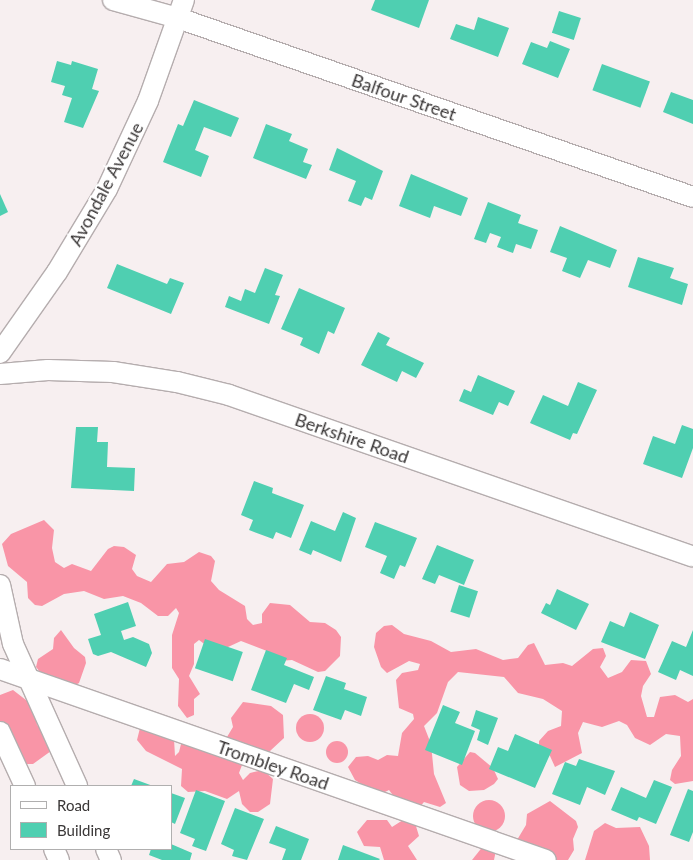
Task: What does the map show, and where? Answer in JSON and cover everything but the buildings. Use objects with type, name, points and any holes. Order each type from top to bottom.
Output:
[{"type":"street","name":"Balfour Street","points":[[113,0],[181,9],[693,197]]},
{"type":"street","name":"Avondale Avenue","points":[[0,353],[57,272],[108,189],[148,101],[181,9]]},
{"type":"street","name":"Berkshire Road","points":[[0,374],[48,370],[113,372],[177,382],[229,395],[693,557]]},
{"type":"street","points":[[0,585],[13,644],[77,785]]},
{"type":"street","name":"Trombley Road","points":[[0,669],[546,860]]},
{"type":"street","points":[[0,732],[25,785]]},
{"type":"shaded area","points":[[44,520],[54,530],[52,548],[55,562],[64,568],[72,564],[91,571],[108,549],[114,546],[124,547],[136,555],[132,569],[137,576],[151,582],[167,564],[184,562],[199,552],[211,556],[215,561],[211,581],[219,590],[245,606],[247,619],[253,625],[262,623],[262,614],[270,603],[290,605],[310,622],[325,623],[336,630],[341,637],[340,656],[325,671],[318,672],[292,660],[279,661],[267,651],[241,641],[228,647],[207,646],[199,640],[194,644],[194,664],[189,676],[200,694],[194,699],[194,715],[187,718],[178,706],[179,679],[172,668],[172,635],[179,613],[176,608],[168,616],[158,616],[141,603],[123,596],[104,599],[84,591],[64,594],[42,606],[35,605],[28,598],[27,582],[8,566],[2,544],[11,534]]},
{"type":"shaded area","points":[[392,625],[404,634],[431,641],[451,652],[476,649],[503,660],[518,658],[528,645],[534,643],[545,665],[563,663],[572,666],[593,649],[603,648],[606,656],[600,667],[608,678],[622,672],[631,660],[646,661],[651,674],[643,686],[641,696],[647,717],[654,717],[660,697],[675,695],[688,702],[693,699],[693,781],[675,784],[670,780],[672,770],[681,756],[680,736],[666,734],[650,745],[635,738],[627,725],[619,721],[602,727],[583,722],[578,733],[582,753],[555,767],[550,756],[539,746],[539,741],[548,731],[561,726],[562,711],[543,699],[518,693],[504,677],[458,672],[448,682],[437,713],[424,726],[431,744],[434,774],[446,803],[440,807],[424,802],[418,809],[395,798],[389,790],[379,795],[355,780],[348,767],[356,757],[368,756],[378,760],[387,755],[398,756],[402,733],[414,719],[413,714],[399,708],[396,680],[402,673],[418,670],[420,664],[409,661],[387,673],[381,667],[374,647],[376,633],[384,626]]},
{"type":"shaded area","points":[[61,630],[74,648],[85,657],[86,663],[79,683],[68,689],[44,677],[36,667],[38,659],[53,649],[54,638]]},
{"type":"shaded area","points":[[13,690],[35,707],[37,725],[48,734],[51,751],[33,764],[23,764],[0,728],[0,695]]},
{"type":"shaded area","points":[[243,702],[271,706],[283,715],[284,738],[270,751],[245,757],[239,773],[243,780],[250,773],[263,770],[273,779],[270,804],[258,812],[250,812],[242,804],[239,791],[227,799],[205,791],[188,792],[181,786],[182,769],[146,751],[137,740],[141,724],[174,739],[175,756],[179,752],[182,740],[233,748],[227,737],[233,727],[231,718]]},
{"type":"shaded area","points":[[310,714],[320,718],[324,728],[320,738],[310,742],[300,738],[296,728],[300,718]]},
{"type":"shaded area","points":[[337,741],[345,744],[348,752],[345,760],[337,763],[329,760],[326,752],[329,744]]},
{"type":"shaded area","points":[[470,752],[475,753],[493,768],[498,779],[484,790],[469,791],[460,785],[457,767]]},
{"type":"shaded area","points":[[489,800],[495,801],[500,805],[504,810],[504,822],[500,827],[495,831],[489,832],[483,831],[478,827],[474,822],[473,816],[474,810],[478,805],[483,801]]},
{"type":"shaded area","points":[[550,801],[576,821],[578,827],[573,839],[574,850],[568,860],[555,860],[517,840],[526,825],[527,814]]},
{"type":"shaded area","points":[[367,820],[387,820],[392,827],[403,820],[415,823],[419,836],[408,846],[417,860],[384,860],[380,847],[364,846],[357,832]]},
{"type":"shaded area","points":[[605,823],[616,828],[640,827],[649,846],[650,860],[585,860],[594,831]]},
{"type":"shaded area","points":[[488,840],[497,845],[494,860],[472,860]]}]
